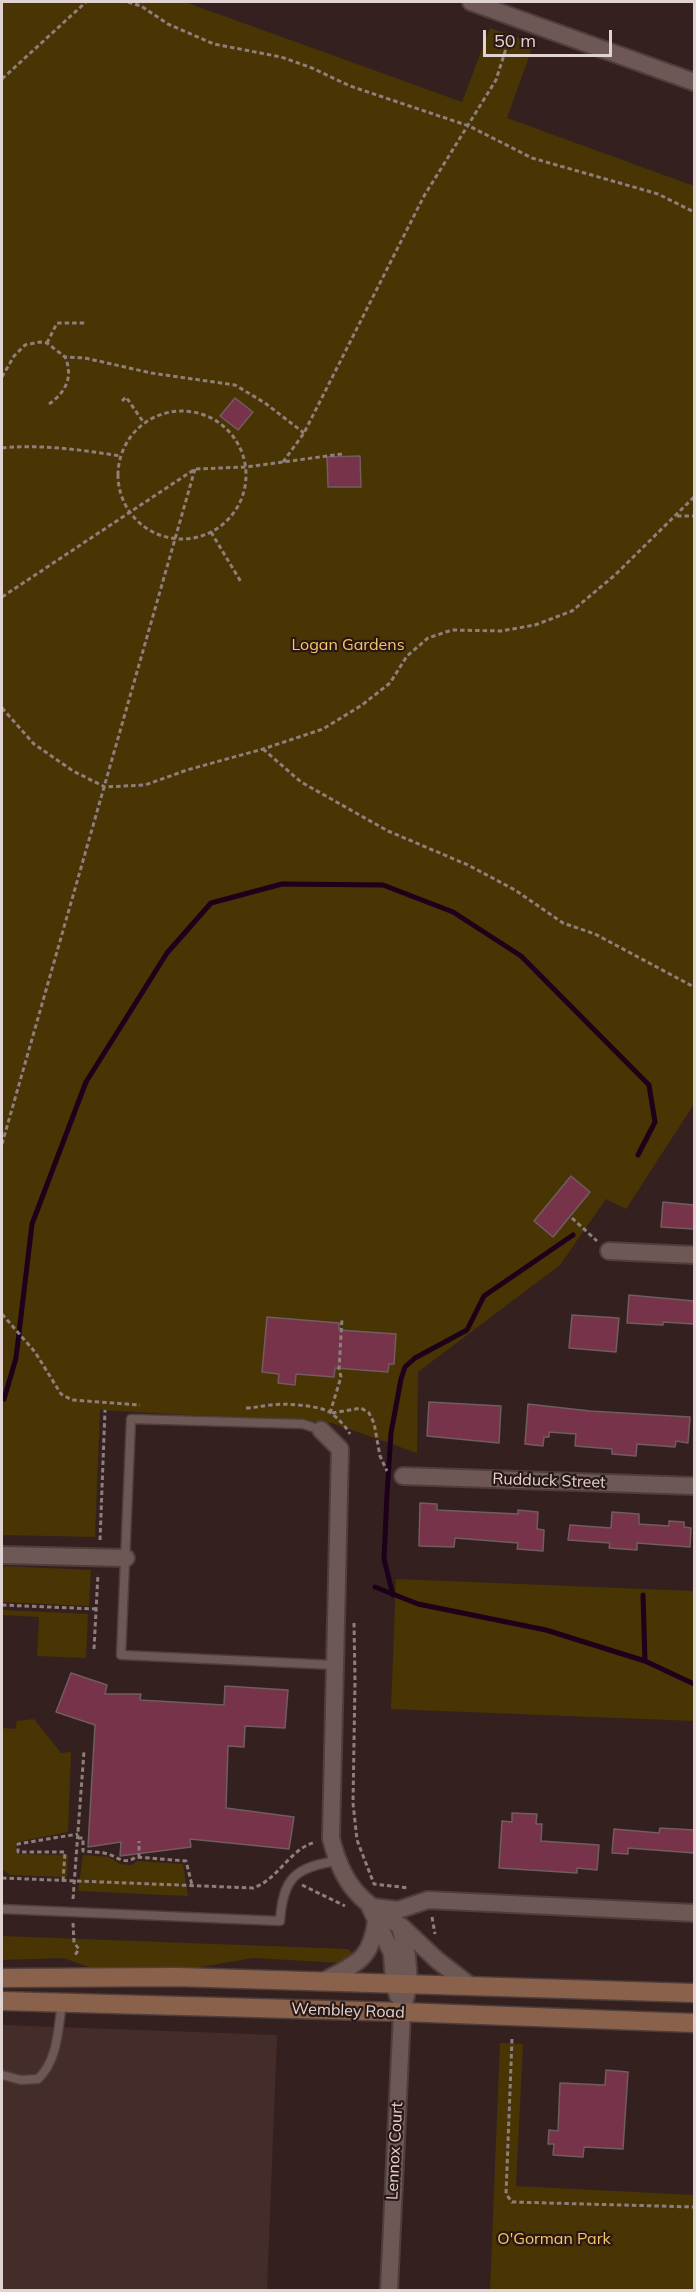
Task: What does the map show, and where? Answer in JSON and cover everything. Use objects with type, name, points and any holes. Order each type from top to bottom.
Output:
[{"type":"main road","name":"Wembley Road","points":[[2,1978],[177,1977],[690,1990]]},
{"type":"main road","name":"Wembley Road","points":[[2,2001],[694,2023]]},
{"type":"street","points":[[471,2],[694,82]]},
{"type":"street","points":[[609,1251],[694,1255]]},
{"type":"street","points":[[321,1430],[340,1449],[332,1838],[337,1861],[346,1880],[373,1913],[392,1953],[402,1983]]},
{"type":"street","name":"Rudduck Street","points":[[395,1474],[694,1486]]},
{"type":"street","points":[[2,1555],[126,1558]]},
{"type":"street","points":[[373,1913],[398,1910],[428,1900],[694,1912]]},
{"type":"street","points":[[373,1913],[400,1926],[437,1960],[468,1984]]},
{"type":"street","points":[[324,1981],[361,1959],[369,1950],[374,1937],[373,1913]]},
{"type":"street","points":[[400,1926],[407,1956],[402,1983]]},
{"type":"street","name":"Lennox Court","points":[[389,2290],[402,1983]]},
{"type":"lane","points":[[321,1430],[303,1424],[131,1419],[121,1655],[335,1665]]},
{"type":"lane","points":[[2,1909],[280,1921],[284,1891],[291,1880],[300,1872],[320,1864],[337,1861]]},
{"type":"lane","points":[[2,2075],[21,2080],[39,2079],[48,2069],[55,2048],[62,2003]]},
{"type":"path","points":[[2,79],[86,2]]},
{"type":"path","points":[[128,2],[141,6],[168,24],[214,44],[280,57],[312,68],[350,86],[469,126],[532,158],[658,194],[694,212]]},
{"type":"path","points":[[283,462],[304,433],[424,196],[496,80],[516,18]]},
{"type":"path","points":[[47,343],[57,323],[87,323]]},
{"type":"path","points":[[2,377],[14,356],[25,345],[47,343],[65,357],[85,358],[151,373],[235,386],[265,403],[304,433]]},
{"type":"path","points":[[49,404],[67,386],[69,375],[65,357]]},
{"type":"path","points":[[122,401],[126,397],[144,423]]},
{"type":"path","points":[[176,411],[196,412],[214,419],[229,432],[240,448],[246,467],[245,487],[239,505],[227,520],[211,532],[194,538],[175,538],[158,534],[142,525],[130,512],[121,496],[118,479],[121,456],[127,441],[144,423],[157,416],[176,411]]},
{"type":"path","points":[[2,448],[25,445],[68,448],[121,456]]},
{"type":"path","points":[[2,597],[195,470],[246,467],[342,454]]},
{"type":"path","points":[[2,1144],[195,470]]},
{"type":"path","points":[[2,708],[34,744],[73,771],[105,787],[145,785],[323,729],[362,705],[390,683],[407,656],[428,638],[452,630],[501,631],[535,625],[572,611],[615,575],[694,497]]},
{"type":"path","points":[[677,516],[694,516]]},
{"type":"path","points":[[211,532],[241,582]]},
{"type":"path","points":[[263,749],[301,782],[359,815],[388,831],[468,865],[515,890],[563,923],[595,934],[694,987]]},
{"type":"path","points":[[572,1218],[585,1230]]},
{"type":"path","points":[[2,1314],[35,1352],[61,1394],[72,1400],[150,1405]]},
{"type":"path","points":[[331,1413],[341,1377],[339,1369],[342,1318]]},
{"type":"path","points":[[237,1408],[257,1408],[270,1405],[324,1409],[331,1413],[350,1433],[352,1442]]},
{"type":"path","points":[[331,1413],[361,1408],[369,1413],[374,1423],[380,1456],[395,1474]]},
{"type":"path","points":[[94,1649],[105,1410]]},
{"type":"path","points":[[2,1605],[96,1609]]},
{"type":"path","points":[[354,1617],[353,1803],[357,1840],[374,1884],[422,1889],[428,1900],[437,1942],[443,1952],[437,1960]]},
{"type":"path","points":[[75,1870],[84,1751]]},
{"type":"path","points":[[63,1881],[65,1852],[18,1852],[18,1844],[78,1836],[83,1838],[83,1851],[109,1854],[119,1861],[131,1861],[136,1857],[186,1861],[192,1885]]},
{"type":"path","points":[[2,1876],[63,1881],[253,1888],[262,1885],[310,1843],[332,1838]]},
{"type":"path","points":[[139,1841],[139,1858]]},
{"type":"path","points":[[281,1866],[291,1880],[351,1909]]},
{"type":"path","points":[[512,2039],[506,2194],[512,2202],[694,2207]]},
{"type":"shaded area","points":[[2,2025],[277,2035],[267,2290],[2,2290]]},
{"type":"green space","name":"Logan Gardens","points":[[2,2],[185,2],[462,102],[490,28],[534,43],[507,118],[694,186],[694,1104],[626,1209],[606,1199],[560,1265],[418,1372],[417,1453],[332,1423],[100,1410],[95,1537],[2,1535]]},
{"type":"green space","points":[[2,1566],[91,1570],[89,1606],[2,1602]]},
{"type":"green space","points":[[396,1579],[694,1591],[694,1721],[391,1709]]},
{"type":"green space","points":[[2,1610],[88,1614],[86,1658],[37,1656],[39,1617],[2,1615]]},
{"type":"green space","points":[[34,1719],[61,1753],[71,1752],[68,1832],[17,1842],[16,1854],[68,1855],[67,1877],[10,1875],[2,1869],[2,1728],[15,1729],[17,1721]]},
{"type":"green space","points":[[83,1855],[109,1857],[120,1864],[132,1865],[137,1861],[183,1864],[188,1896],[78,1891]]},
{"type":"green space","points":[[2,1936],[348,1949],[353,1954],[341,1963],[253,1958],[177,1971],[91,1968],[64,1958],[2,1960]]},
{"type":"green space","name":"O'Gorman Park","points":[[500,2043],[523,2044],[516,2186],[694,2195],[694,2290],[490,2290]]},
{"type":"building","points":[[235,398],[253,412],[238,430],[220,416]]},
{"type":"building","points":[[360,456],[361,487],[328,487],[327,457]]},
{"type":"building","points":[[571,1176],[590,1192],[553,1237],[534,1221]]},
{"type":"building","points":[[663,1202],[694,1205],[694,1229],[661,1227]]},
{"type":"building","points":[[629,1295],[694,1301],[694,1324],[627,1323]]},
{"type":"building","points":[[572,1315],[619,1318],[616,1352],[569,1348]]},
{"type":"building","points":[[267,1317],[339,1323],[339,1330],[396,1334],[394,1364],[389,1364],[388,1372],[335,1368],[334,1377],[296,1374],[295,1385],[278,1383],[279,1374],[262,1372]]},
{"type":"building","points":[[429,1402],[501,1406],[499,1443],[427,1436]]},
{"type":"building","points":[[528,1404],[590,1411],[690,1417],[688,1443],[676,1441],[675,1447],[637,1444],[636,1456],[612,1454],[612,1449],[575,1446],[576,1434],[549,1432],[549,1437],[544,1437],[543,1446],[525,1444]]},
{"type":"building","points":[[420,1503],[437,1504],[437,1510],[518,1514],[518,1510],[538,1512],[537,1529],[544,1530],[543,1551],[517,1549],[518,1543],[455,1538],[454,1547],[419,1546]]},
{"type":"building","points":[[612,1512],[639,1514],[639,1524],[669,1526],[669,1521],[684,1522],[684,1527],[691,1528],[690,1547],[637,1543],[637,1550],[609,1548],[610,1543],[568,1540],[570,1525],[611,1528]]},
{"type":"building","points":[[71,1673],[107,1685],[105,1694],[141,1694],[140,1700],[224,1705],[225,1686],[288,1690],[285,1728],[245,1726],[244,1747],[228,1746],[226,1808],[294,1817],[289,1849],[190,1839],[191,1847],[120,1856],[121,1842],[88,1847],[95,1725],[56,1712]]},
{"type":"building","points":[[512,1813],[537,1814],[536,1824],[542,1824],[541,1841],[599,1845],[597,1870],[577,1868],[577,1873],[499,1868],[502,1821],[512,1822]]},
{"type":"building","points":[[660,1828],[694,1830],[694,1853],[628,1848],[628,1854],[612,1853],[614,1829],[659,1833]]},
{"type":"building","points":[[606,2070],[628,2072],[623,2149],[584,2147],[583,2157],[553,2155],[554,2144],[548,2144],[549,2130],[558,2131],[560,2083],[605,2085]]},
{"type":"waterway","points":[[4,1399],[16,1358],[32,1224],[86,1082],[167,953],[211,903],[282,884],[383,885],[453,912],[521,956],[649,1085],[655,1122],[638,1155]]},
{"type":"waterway","points":[[393,1595],[384,1559],[387,1494],[391,1433],[405,1367],[415,1358],[467,1330],[484,1296],[573,1235]]},
{"type":"waterway","points":[[375,1587],[418,1604],[546,1630],[645,1661],[694,1684]]},
{"type":"waterway","points":[[643,1595],[645,1661]]}]
